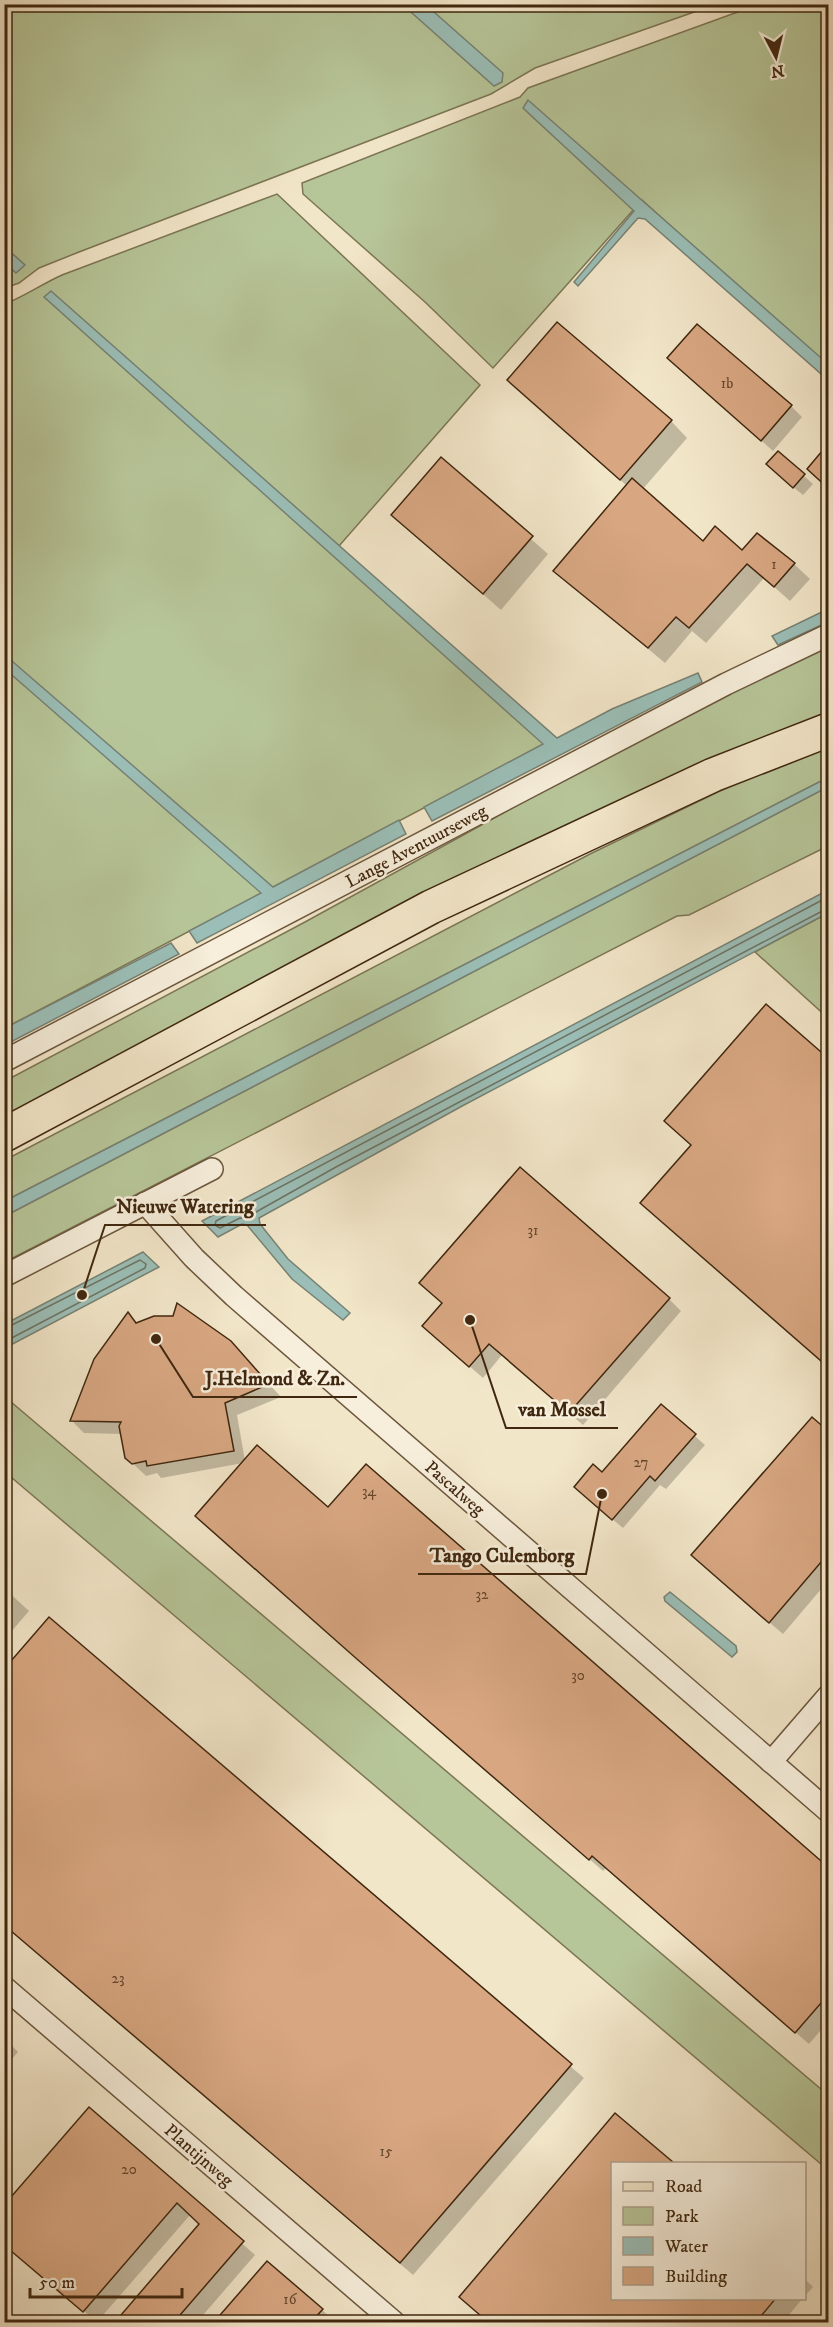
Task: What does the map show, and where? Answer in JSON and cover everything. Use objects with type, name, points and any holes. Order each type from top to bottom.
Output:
[{"type":"main road","points":[[4,1136],[431,907],[713,775],[828,730]]},
{"type":"street","name":"Lange Aventuurseweg","points":[[4,1061],[726,684],[828,635]]},
{"type":"street","points":[[4,1276],[212,1169]]},
{"type":"street","name":"Pascalweg","points":[[145,1203],[194,1258],[234,1296],[828,1811]]},
{"type":"street","points":[[771,1762],[828,1696]]},
{"type":"street","name":"Plantijnweg","points":[[4,1987],[394,2322]]},
{"type":"green space","points":[[4,5],[714,5],[535,68],[491,94],[79,252],[39,268],[19,283],[5,288]]},
{"type":"green space","points":[[757,5],[828,5],[828,369],[642,200],[493,368],[425,302],[303,194],[302,183],[520,97],[528,88]]},
{"type":"green space","points":[[277,194],[480,385],[339,546],[165,393],[555,739],[5,1028],[5,304],[62,275]]},
{"type":"green space","points":[[828,642],[828,714],[5,1119],[5,1081],[305,922],[729,689]]},
{"type":"green space","points":[[828,742],[828,846],[689,915],[677,916],[5,1262],[5,1216],[824,789],[821,781],[5,1201],[5,1160],[590,854],[809,748]]},
{"type":"green space","points":[[828,913],[828,1018],[755,952]]},
{"type":"green space","points":[[4,1396],[828,2095],[828,2170],[5,1472]]},
{"type":"water","points":[[403,5],[426,5],[503,73],[502,82],[494,86]]},
{"type":"water","points":[[528,100],[828,364],[828,380],[645,219],[638,218],[578,286],[574,282],[634,211],[523,108]]},
{"type":"water","points":[[5,247],[25,265],[16,273],[5,263]]},
{"type":"water","points":[[51,291],[557,738],[612,709],[698,673],[702,682],[432,821],[424,807],[543,744],[44,297]]},
{"type":"water","points":[[828,609],[828,622],[778,645],[772,636]]},
{"type":"water","points":[[5,655],[273,887],[399,820],[406,834],[197,943],[189,931],[261,893],[5,669]]},
{"type":"water","points":[[821,781],[824,789],[5,1216],[5,1201]]},
{"type":"water","points":[[828,890],[828,913],[464,1105],[259,1218],[260,1224],[288,1259],[350,1313],[343,1320],[292,1279],[247,1225],[242,1224],[218,1237],[202,1221]]},
{"type":"water","points":[[171,943],[179,954],[5,1045],[5,1028]]},
{"type":"water","points":[[143,1252],[159,1267],[5,1348],[5,1324]]},
{"type":"water","points":[[670,1592],[736,1646],[737,1652],[732,1657],[665,1601],[664,1597]]},
{"type":"building","points":[[557,322],[672,420],[620,480],[507,380]]},
{"type":"building","points":[[697,324],[792,405],[761,441],[667,358]]},
{"type":"building","points":[[828,444],[828,488],[807,469]]},
{"type":"building","points":[[778,451],[805,474],[793,488],[766,464]]},
{"type":"building","points":[[441,457],[533,536],[483,594],[391,515]]},
{"type":"building","points":[[632,478],[703,541],[715,526],[742,550],[757,533],[795,563],[774,587],[747,564],[689,628],[676,617],[648,648],[553,571]]},
{"type":"building","points":[[766,1004],[828,1058],[828,1367],[640,1203],[691,1145],[664,1121]]},
{"type":"building","points":[[520,1167],[670,1298],[569,1413],[489,1344],[469,1367],[422,1326],[442,1303],[419,1283]]},
{"type":"building","points":[[177,1303],[231,1341],[269,1384],[225,1403],[234,1451],[147,1466],[146,1461],[132,1464],[125,1458],[119,1426],[121,1422],[70,1421],[94,1359],[128,1312],[136,1323],[154,1316],[173,1316]]},
{"type":"building","points":[[661,1404],[696,1434],[655,1481],[650,1476],[612,1520],[574,1487],[593,1464],[602,1472]]},
{"type":"building","points":[[812,1417],[828,1431],[828,1554],[769,1623],[691,1555]]},
{"type":"building","points":[[257,1445],[328,1507],[366,1464],[828,1867],[828,1995],[795,2033],[592,1856],[589,1860],[195,1516]]},
{"type":"building","points":[[49,1617],[572,2064],[400,2263],[4,1925],[4,1669]]},
{"type":"building","points":[[89,2107],[244,2241],[174,2322],[115,2322],[199,2224],[177,2203],[83,2312],[4,2245],[4,2205]]},
{"type":"building","points":[[615,2113],[673,2162],[611,2162],[611,2300],[774,2300],[756,2322],[488,2322],[459,2297]]},
{"type":"building","points":[[267,2261],[323,2309],[311,2322],[214,2322]]},
{"type":"place","name":"Nieuwe Watering","points":[[82,1295]]},
{"type":"place","name":"van Mossel","points":[[470,1320]]},
{"type":"place","name":"J.Helmond & Zn.","points":[[156,1339]]},
{"type":"place","name":"Tango Culemborg","points":[[602,1494]]}]
